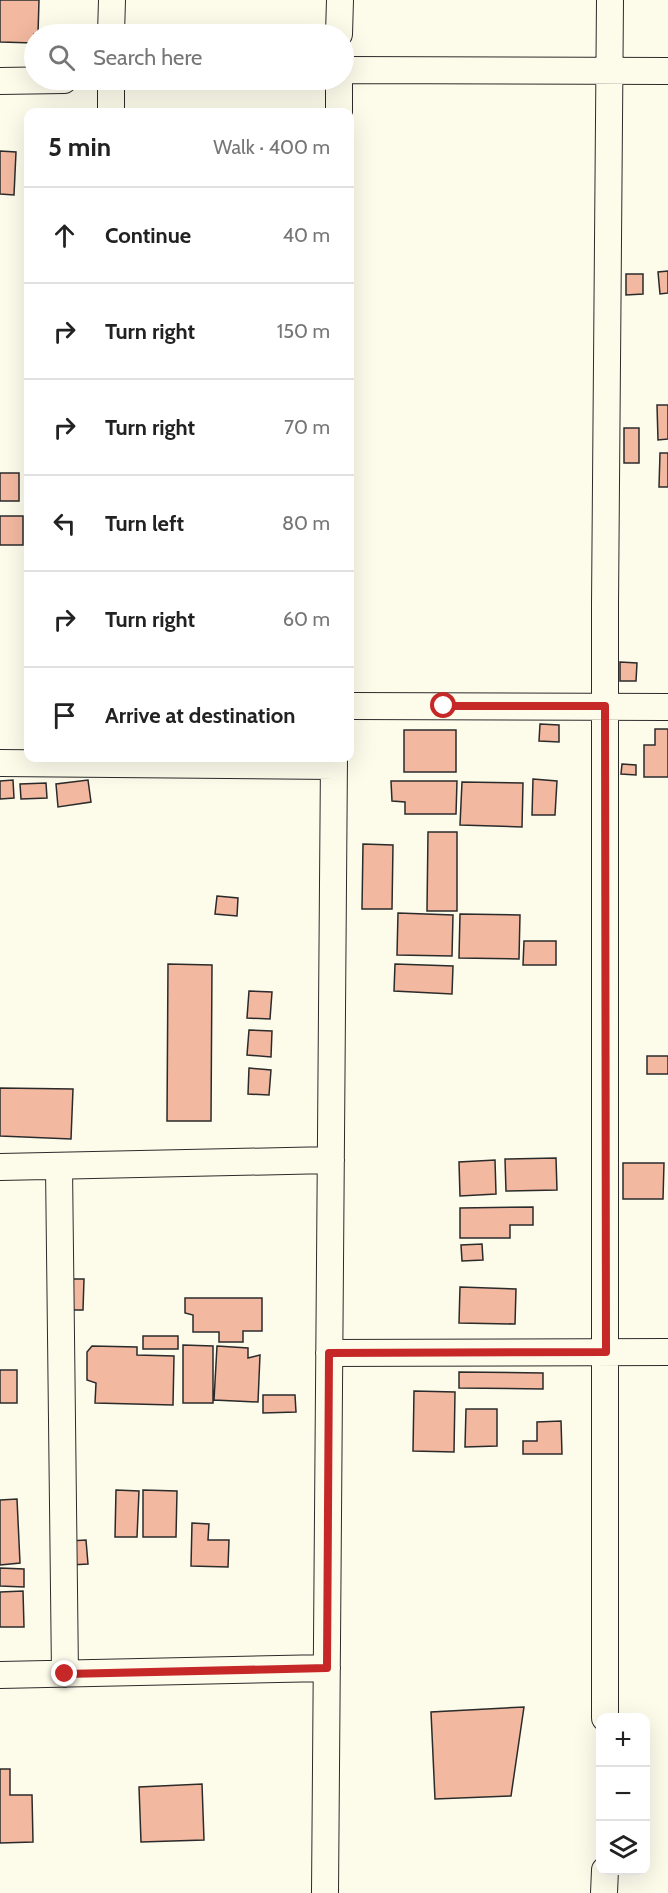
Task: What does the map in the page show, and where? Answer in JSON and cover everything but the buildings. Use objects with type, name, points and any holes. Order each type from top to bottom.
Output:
[{"type":"street","points":[[111,24],[112,0]]},
{"type":"street","points":[[339,0],[339,24]]},
{"type":"street","points":[[605,1713],[605,706],[610,0]]},
{"type":"street","points":[[354,70],[668,72]]},
{"type":"street","points":[[0,81],[24,81]]},
{"type":"street","points":[[111,90],[111,108]]},
{"type":"street","points":[[339,90],[339,108]]},
{"type":"street","points":[[354,706],[668,707]]},
{"type":"street","points":[[0,763],[52,762]]},
{"type":"street","points":[[325,1893],[334,762]]},
{"type":"street","points":[[0,1167],[331,1160]]},
{"type":"street","points":[[59,1167],[65,1674]]},
{"type":"street","points":[[329,1353],[668,1352]]},
{"type":"street","points":[[0,1675],[327,1668]]},
{"type":"street","points":[[604,1875],[604,1893]]},
{"type":"route","points":[[65,1674],[327,1668],[329,1353],[606,1352],[605,706],[444,706]]}]
